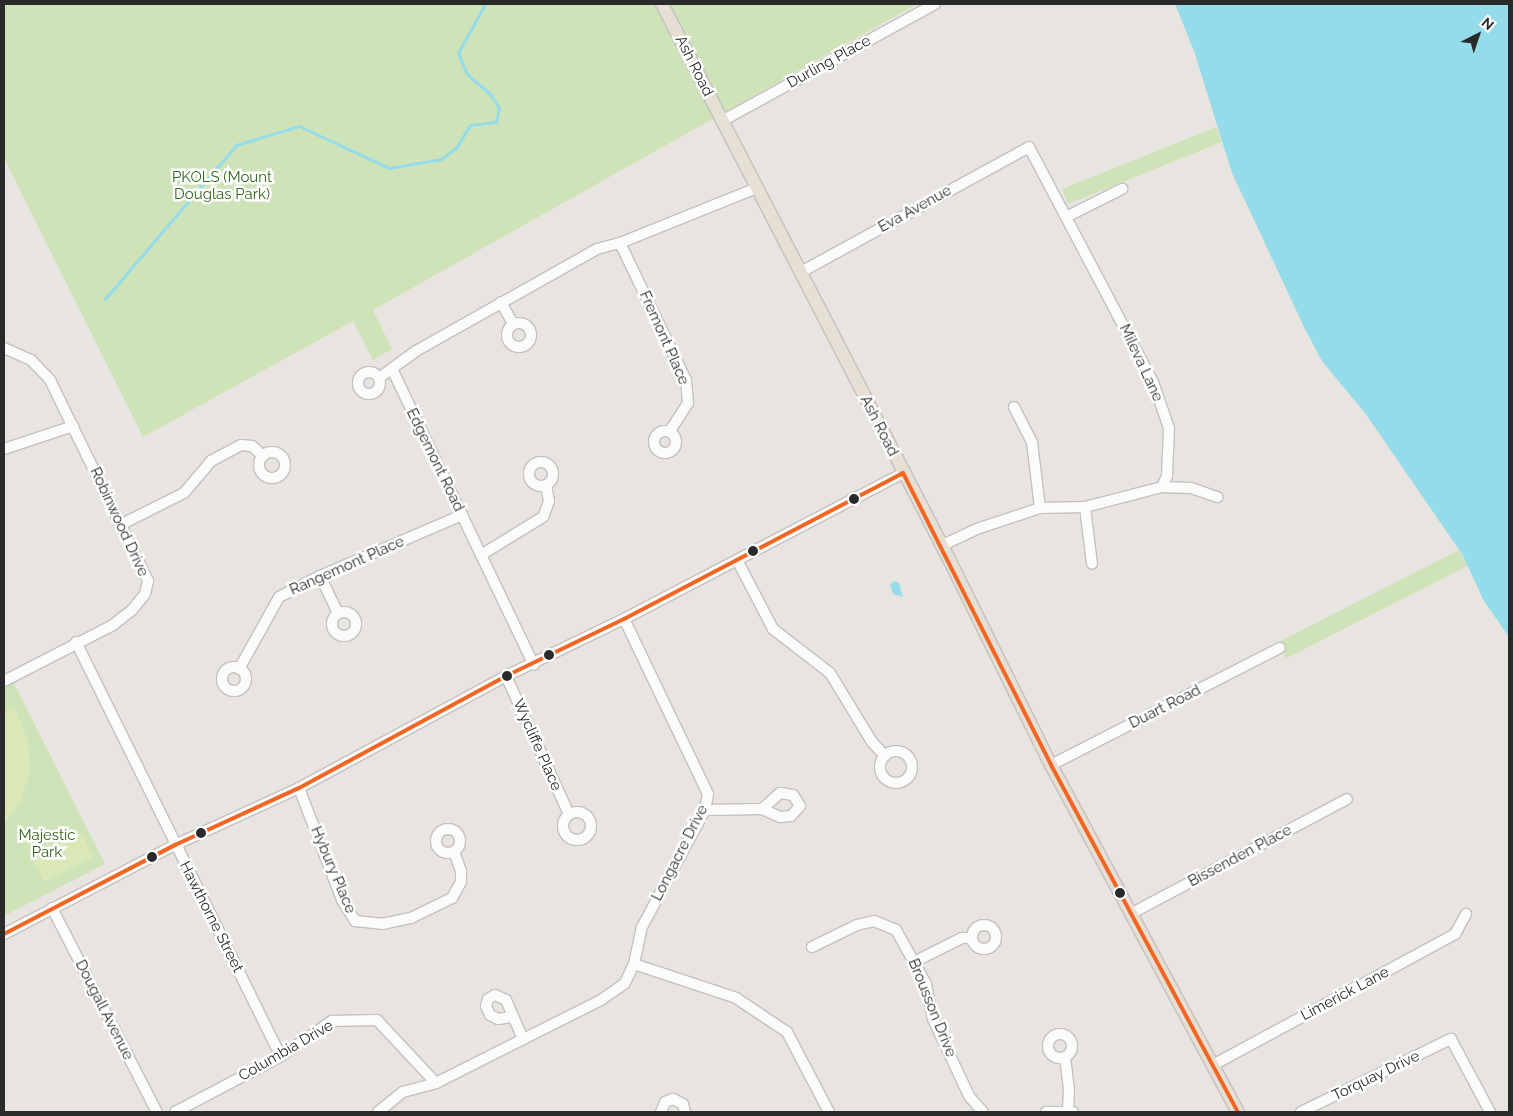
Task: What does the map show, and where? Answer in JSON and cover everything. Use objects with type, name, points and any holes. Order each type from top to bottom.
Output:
[{"type":"main road","name":"Ash Road","points":[[662,4],[801,272],[1051,765],[1238,1112]]},
{"type":"street","name":"Durling Place","points":[[722,121],[935,4]]},
{"type":"street","name":"Mileva Lane","points":[[1029,147],[1154,382],[1169,428],[1167,476],[1162,487]]},
{"type":"street","name":"Eva Avenue","points":[[801,272],[1029,147]]},
{"type":"street","points":[[379,378],[416,351],[597,249],[620,243],[757,188]]},
{"type":"street","points":[[1066,217],[1122,189]]},
{"type":"street","name":"Fremont Place","points":[[620,243],[686,380],[688,403],[670,432]]},
{"type":"street","points":[[501,302],[513,324]]},
{"type":"street","name":"Robinwood Drive","points":[[4,348],[21,354],[39,367],[50,380],[122,524],[148,581],[145,594],[132,610],[113,625],[76,642],[4,681]]},
{"type":"street","name":"Edgemont Road","points":[[392,369],[534,665]]},
{"type":"street","points":[[1014,407],[1032,442],[1040,508]]},
{"type":"street","points":[[4,448],[73,426]]},
{"type":"street","points":[[122,524],[184,493],[210,461],[241,445],[252,446],[263,456]]},
{"type":"street","points":[[4,934],[175,845],[299,788],[506,676],[534,665],[624,619],[903,473]]},
{"type":"street","points":[[481,555],[543,517],[549,501],[546,486]]},
{"type":"street","points":[[941,546],[977,529],[1040,508],[1085,507],[1162,487],[1191,488],[1217,498]]},
{"type":"street","points":[[1085,507],[1092,564]]},
{"type":"street","name":"Rangemont Place","points":[[239,668],[279,597],[320,576],[462,515]]},
{"type":"street","points":[[737,560],[773,629],[830,673],[872,742],[885,756]]},
{"type":"street","points":[[320,576],[338,613]]},
{"type":"street","name":"Longacre Drive","points":[[378,1112],[403,1092],[436,1083],[601,1000],[625,983],[634,964],[642,927],[705,810],[708,794],[624,619]]},
{"type":"street","name":"Hawthorne Street","points":[[76,642],[281,1056]]},
{"type":"street","name":"Duart Road","points":[[1051,765],[1280,648]]},
{"type":"street","name":"Wycliffe Place","points":[[506,676],[569,814]]},
{"type":"street","name":"Hybury Place","points":[[299,788],[342,900],[355,921],[382,924],[411,918],[452,898],[461,882],[461,871],[454,852]]},
{"type":"street","name":"Bissenden Place","points":[[1132,913],[1347,799]]},
{"type":"street","points":[[705,810],[762,809]]},
{"type":"street","name":"Dougall Avenue","points":[[52,908],[157,1112]]},
{"type":"street","name":"Limerick Lane","points":[[1213,1065],[1455,934],[1466,914]]},
{"type":"street","name":"Brousson Drive","points":[[812,947],[857,925],[874,921],[896,930],[926,984],[933,1019],[969,1096],[983,1112]]},
{"type":"street","points":[[914,962],[962,938],[972,938]]},
{"type":"street","points":[[634,964],[736,998],[764,1014],[787,1032],[829,1112]]},
{"type":"street","points":[[511,1017],[523,1039]]},
{"type":"street","name":"Columbia Drive","points":[[176,1112],[281,1056],[332,1021],[376,1020],[436,1083]]},
{"type":"street","name":"Torquay Drive","points":[[1301,1112],[1451,1039],[1490,1112]]},
{"type":"street","points":[[1046,1112],[1070,1111],[1070,1090],[1065,1057]]},
{"type":"street","points":[[661,1112],[665,1102],[672,1099],[683,1104],[685,1112]]},
{"type":"green space","name":"PKOLS (Mount Douglas Park)","points":[[4,4],[917,4],[373,310],[392,349],[373,360],[353,321],[143,437],[4,158]]},
{"type":"green space","points":[[1216,127],[1222,142],[1068,204],[1062,189]]},
{"type":"green space","points":[[1459,550],[1467,566],[1286,658],[1278,642]]},
{"type":"green space","name":"Majestic Park","points":[[14,683],[105,864],[4,916],[4,688]]},
{"type":"green space","points":[[14,708],[28,739],[30,771],[21,801],[4,823],[4,713]]},
{"type":"green space","points":[[81,833],[93,857],[44,882],[32,858]]},
{"type":"water","points":[[1175,4],[1509,4],[1509,637],[1484,601],[1462,554],[1365,413],[1322,361],[1305,329],[1232,173],[1194,51]]},
{"type":"water","points":[[894,581],[899,583],[903,597],[893,594],[890,585]]},
{"type":"waterway","points":[[105,299],[236,145],[299,126],[389,168],[441,159],[456,148],[470,125],[496,122],[499,108],[490,94],[467,74],[458,53],[485,4]]},
{"type":"transit line","points":[[4,934],[175,845],[299,788],[506,676],[624,619],[903,473],[1051,765],[1238,1112]]}]
